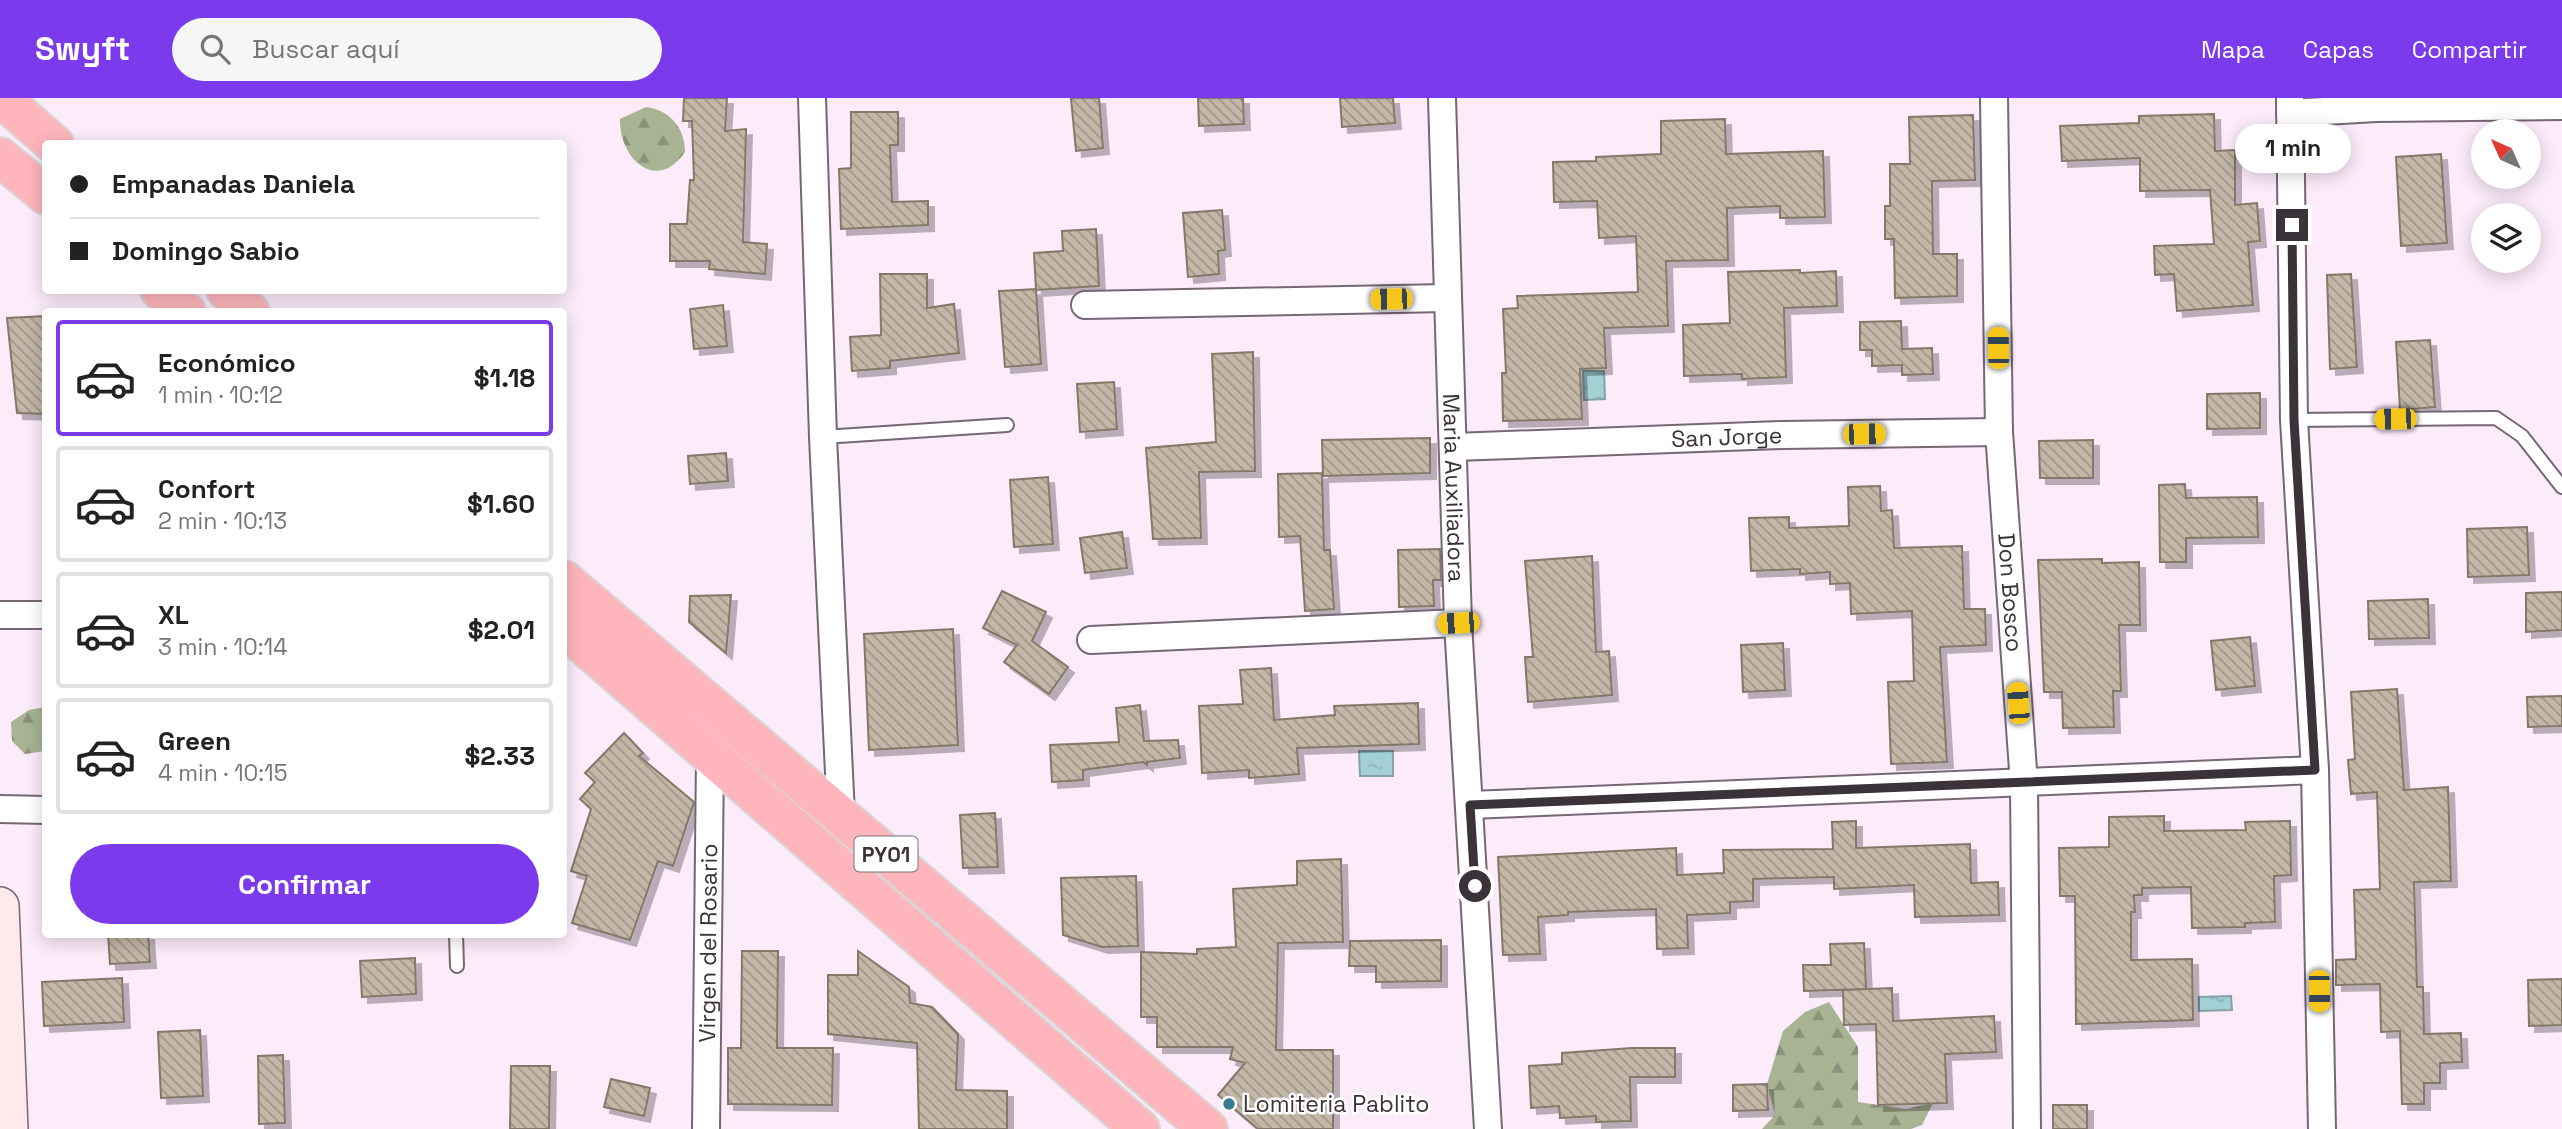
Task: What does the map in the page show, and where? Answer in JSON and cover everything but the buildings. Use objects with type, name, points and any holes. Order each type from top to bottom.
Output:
[{"type":"highway","points":[[1,98],[49,140]]},
{"type":"highway","points":[[0,157],[42,192]]},
{"type":"highway","points":[[165,294],[181,308]]},
{"type":"highway","points":[[230,294],[246,308]]},
{"type":"highway","name":"PY01","points":[[567,583],[1208,1129]]},
{"type":"highway","name":"PY01","points":[[567,631],[1124,1122]]},
{"type":"main road","points":[[0,906],[4,1076],[9,1129]]},
{"type":"street","points":[[812,98],[823,437],[841,815]]},
{"type":"street","name":"Maria Auxiliadora","points":[[1442,98],[1458,623],[1488,1129]]},
{"type":"street","name":"Don Bosco","points":[[1994,98],[1999,432],[2024,784],[2027,1129]]},
{"type":"street","points":[[2322,1129],[2315,770],[2294,420],[2290,106],[2562,106]]},
{"type":"street","points":[[1085,306],[1446,298]]},
{"type":"street","name":"San Jorge","points":[[1454,447],[1769,436],[1999,432]]},
{"type":"street","points":[[0,615],[42,615]]},
{"type":"street","points":[[1091,640],[1458,623]]},
{"type":"street","name":"Virgen del Rosario","points":[[706,1129],[710,757]]},
{"type":"street","points":[[1470,805],[2315,770]]},
{"type":"street","points":[[0,809],[42,810]]},
{"type":"lane","points":[[2294,420],[2496,418],[2522,436],[2562,487]]},
{"type":"lane","points":[[823,437],[1007,425]]},
{"type":"lane","points":[[456,938],[457,966]]},
{"type":"green space","points":[[646,107],[669,116],[682,135],[685,152],[674,164],[662,170],[641,166],[632,158],[621,133],[620,119]]},
{"type":"green space","points":[[42,708],[42,751],[25,754],[12,741],[11,722],[29,710]]},
{"type":"green space","points":[[1829,1002],[1858,1047],[1858,1102],[1906,1109],[1933,1103],[1922,1125],[1911,1129],[1762,1129],[1775,1115],[1767,1084],[1783,1031],[1805,1012]]},
{"type":"water","points":[[1583,371],[1604,371],[1605,399],[1584,400]]},
{"type":"water","points":[[1359,751],[1393,751],[1393,776],[1360,776]]},
{"type":"water","points":[[2231,996],[2232,1010],[2199,1011],[2199,997]]},
{"type":"place","name":"Lomiteria Pablito","points":[[1229,1104]]},
{"type":"route","points":[[1475,886],[1470,805],[2315,770],[2294,420],[2292,225]]}]
